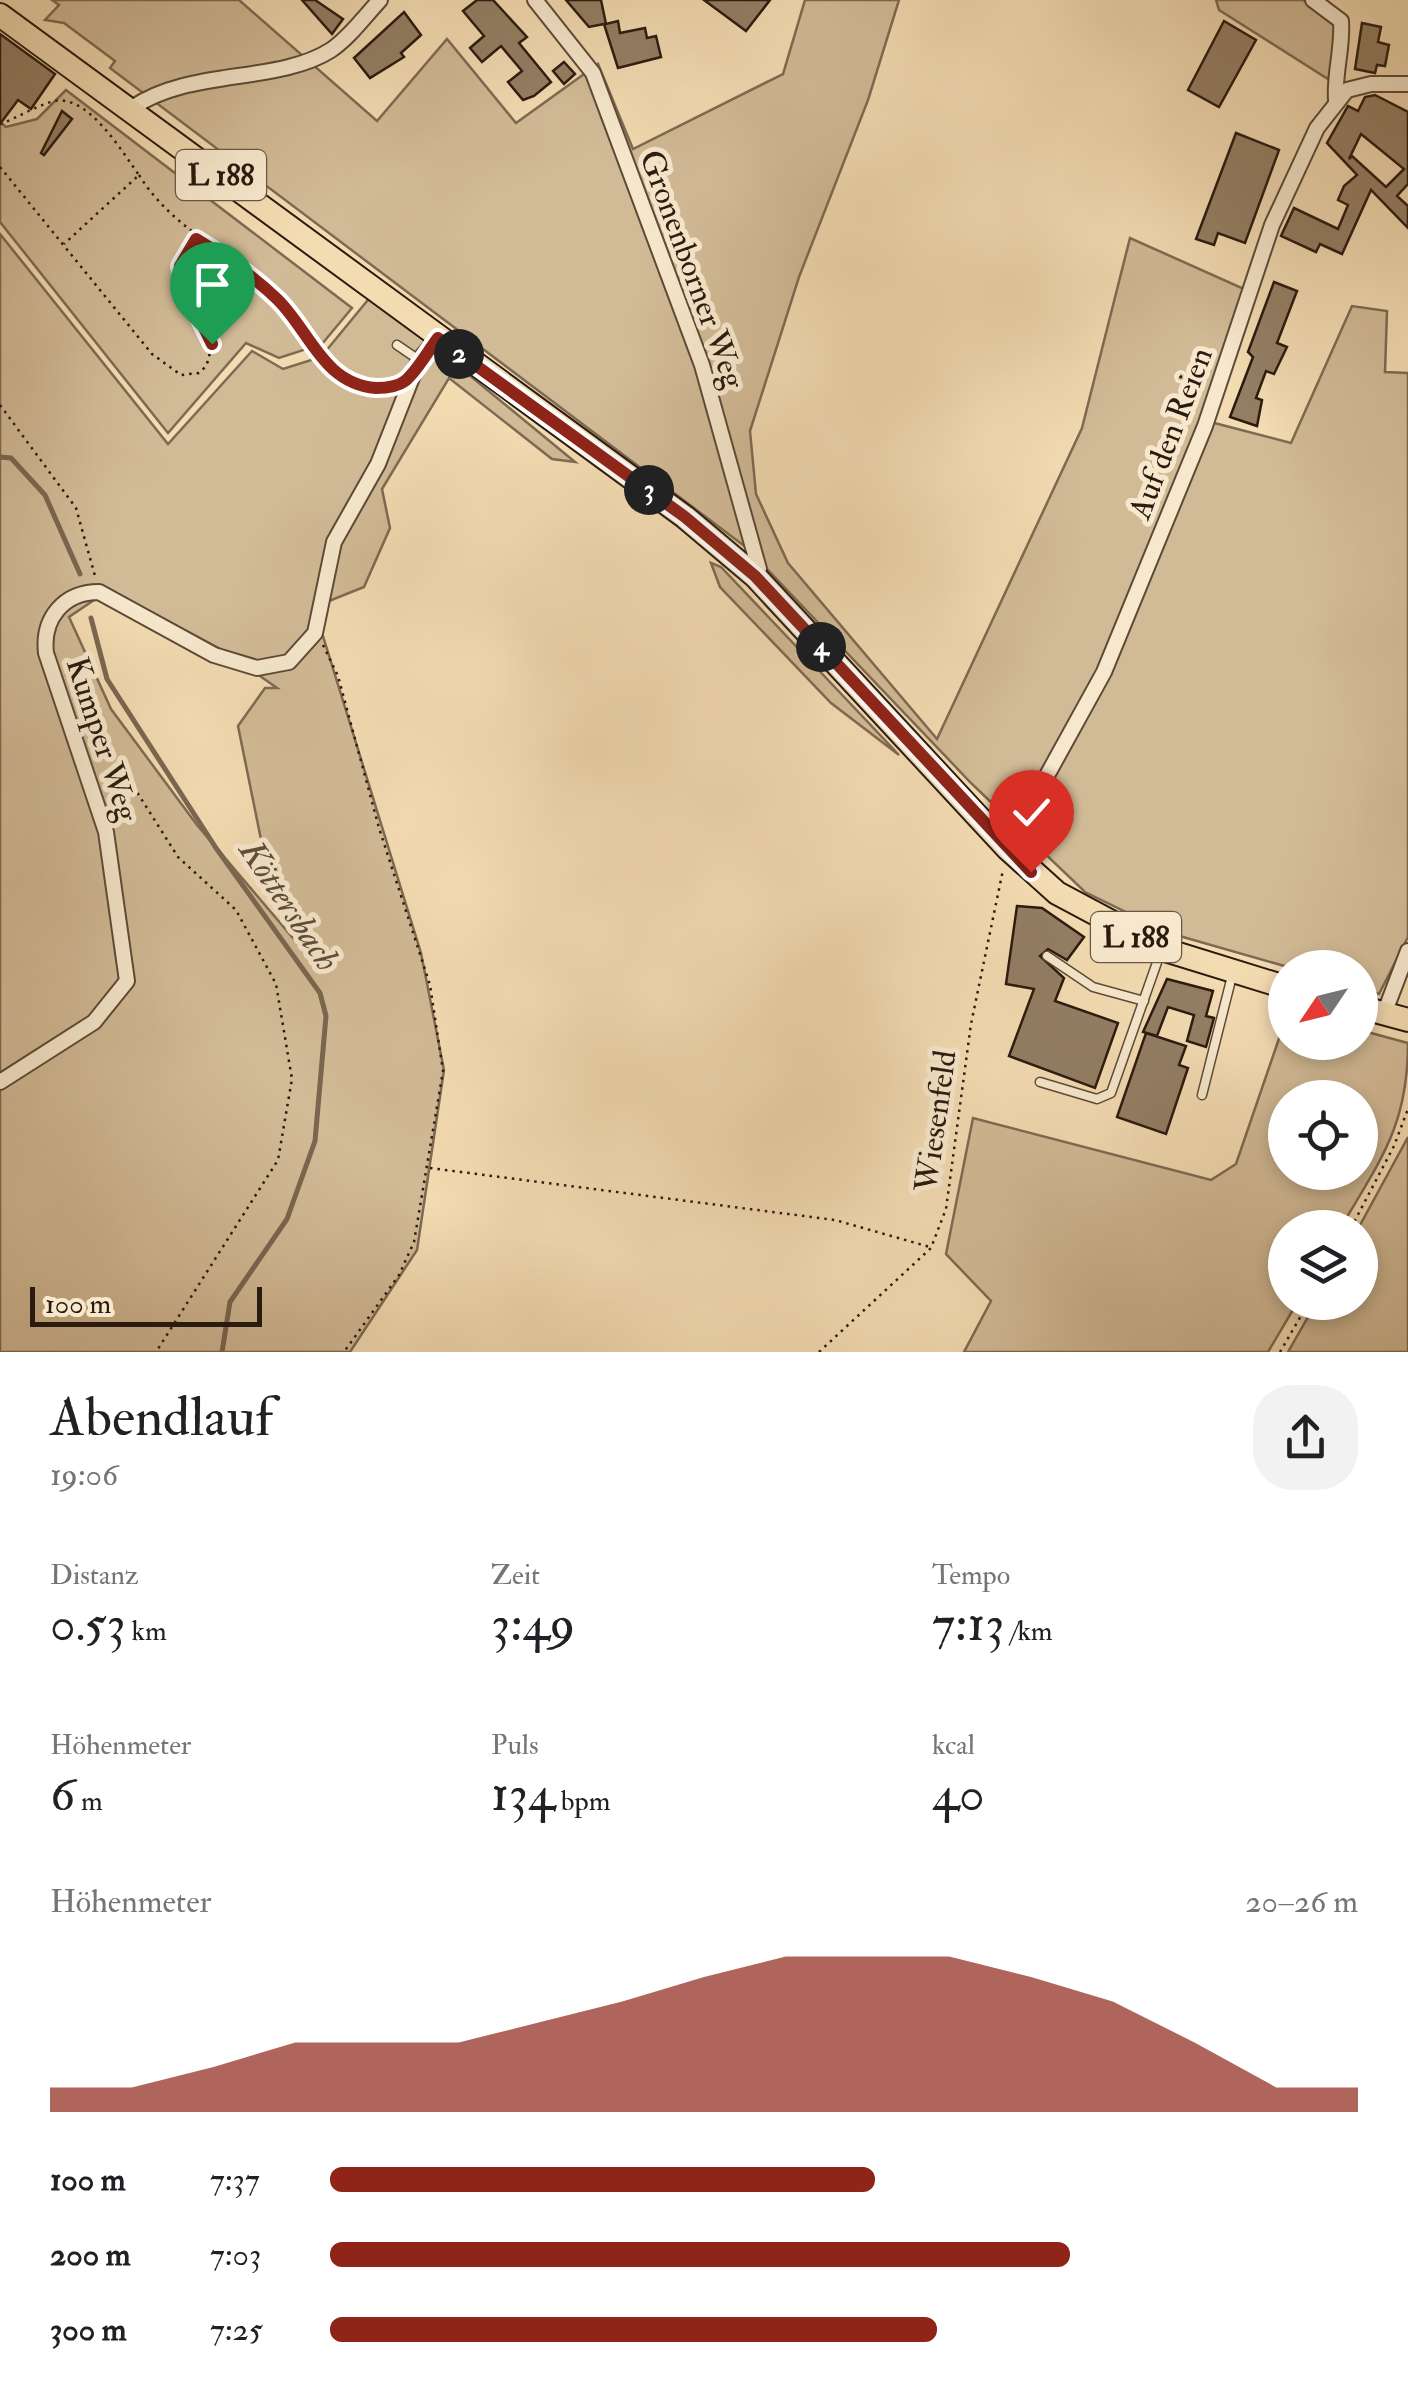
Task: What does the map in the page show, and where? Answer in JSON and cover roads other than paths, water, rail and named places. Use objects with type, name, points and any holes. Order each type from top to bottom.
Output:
[{"type":"main road","name":"L 188","points":[[0,15],[132,108],[670,506],[755,576],[1008,848],[1056,893],[1162,949],[1268,982]]},
{"type":"main road","points":[[1378,1012],[1408,1020]]},
{"type":"street","points":[[132,108],[145,99],[234,73],[295,67],[333,49],[380,0]]},
{"type":"street","name":"Gronenborner Weg","points":[[534,0],[592,73],[600,91],[702,366],[758,569],[755,576]]},
{"type":"street","points":[[1313,0],[1341,21],[1344,49],[1334,79],[1336,100],[1359,86],[1408,84]]},
{"type":"street","name":"Auf den Reien","points":[[1008,848],[1104,672],[1205,426],[1272,225],[1317,128],[1336,100]]},
{"type":"street","points":[[419,360],[438,338]]},
{"type":"street","name":"Kumper Weg","points":[[0,1082],[94,1022],[128,981],[106,832],[44,640],[59,607],[78,595],[100,592],[214,655],[257,668],[288,662],[315,633],[334,542],[378,464],[419,360]]},
{"type":"street","points":[[1384,1014],[1408,951]]},
{"type":"lane","points":[[396,345],[419,360]]},
{"type":"lane","points":[[1040,1082],[1097,1099],[1111,1094],[1162,949]]},
{"type":"lane","points":[[1047,956],[1093,987],[1144,1001]]},
{"type":"lane","points":[[1202,1095],[1233,972]]},
{"type":"waterway","name":"Köttersbach","points":[[0,457],[11,458],[45,495],[80,574]]},
{"type":"waterway","name":"Köttersbach","points":[[91,618],[107,679],[216,848],[320,993],[326,1016],[315,1141],[287,1219],[230,1302],[222,1352]]}]
